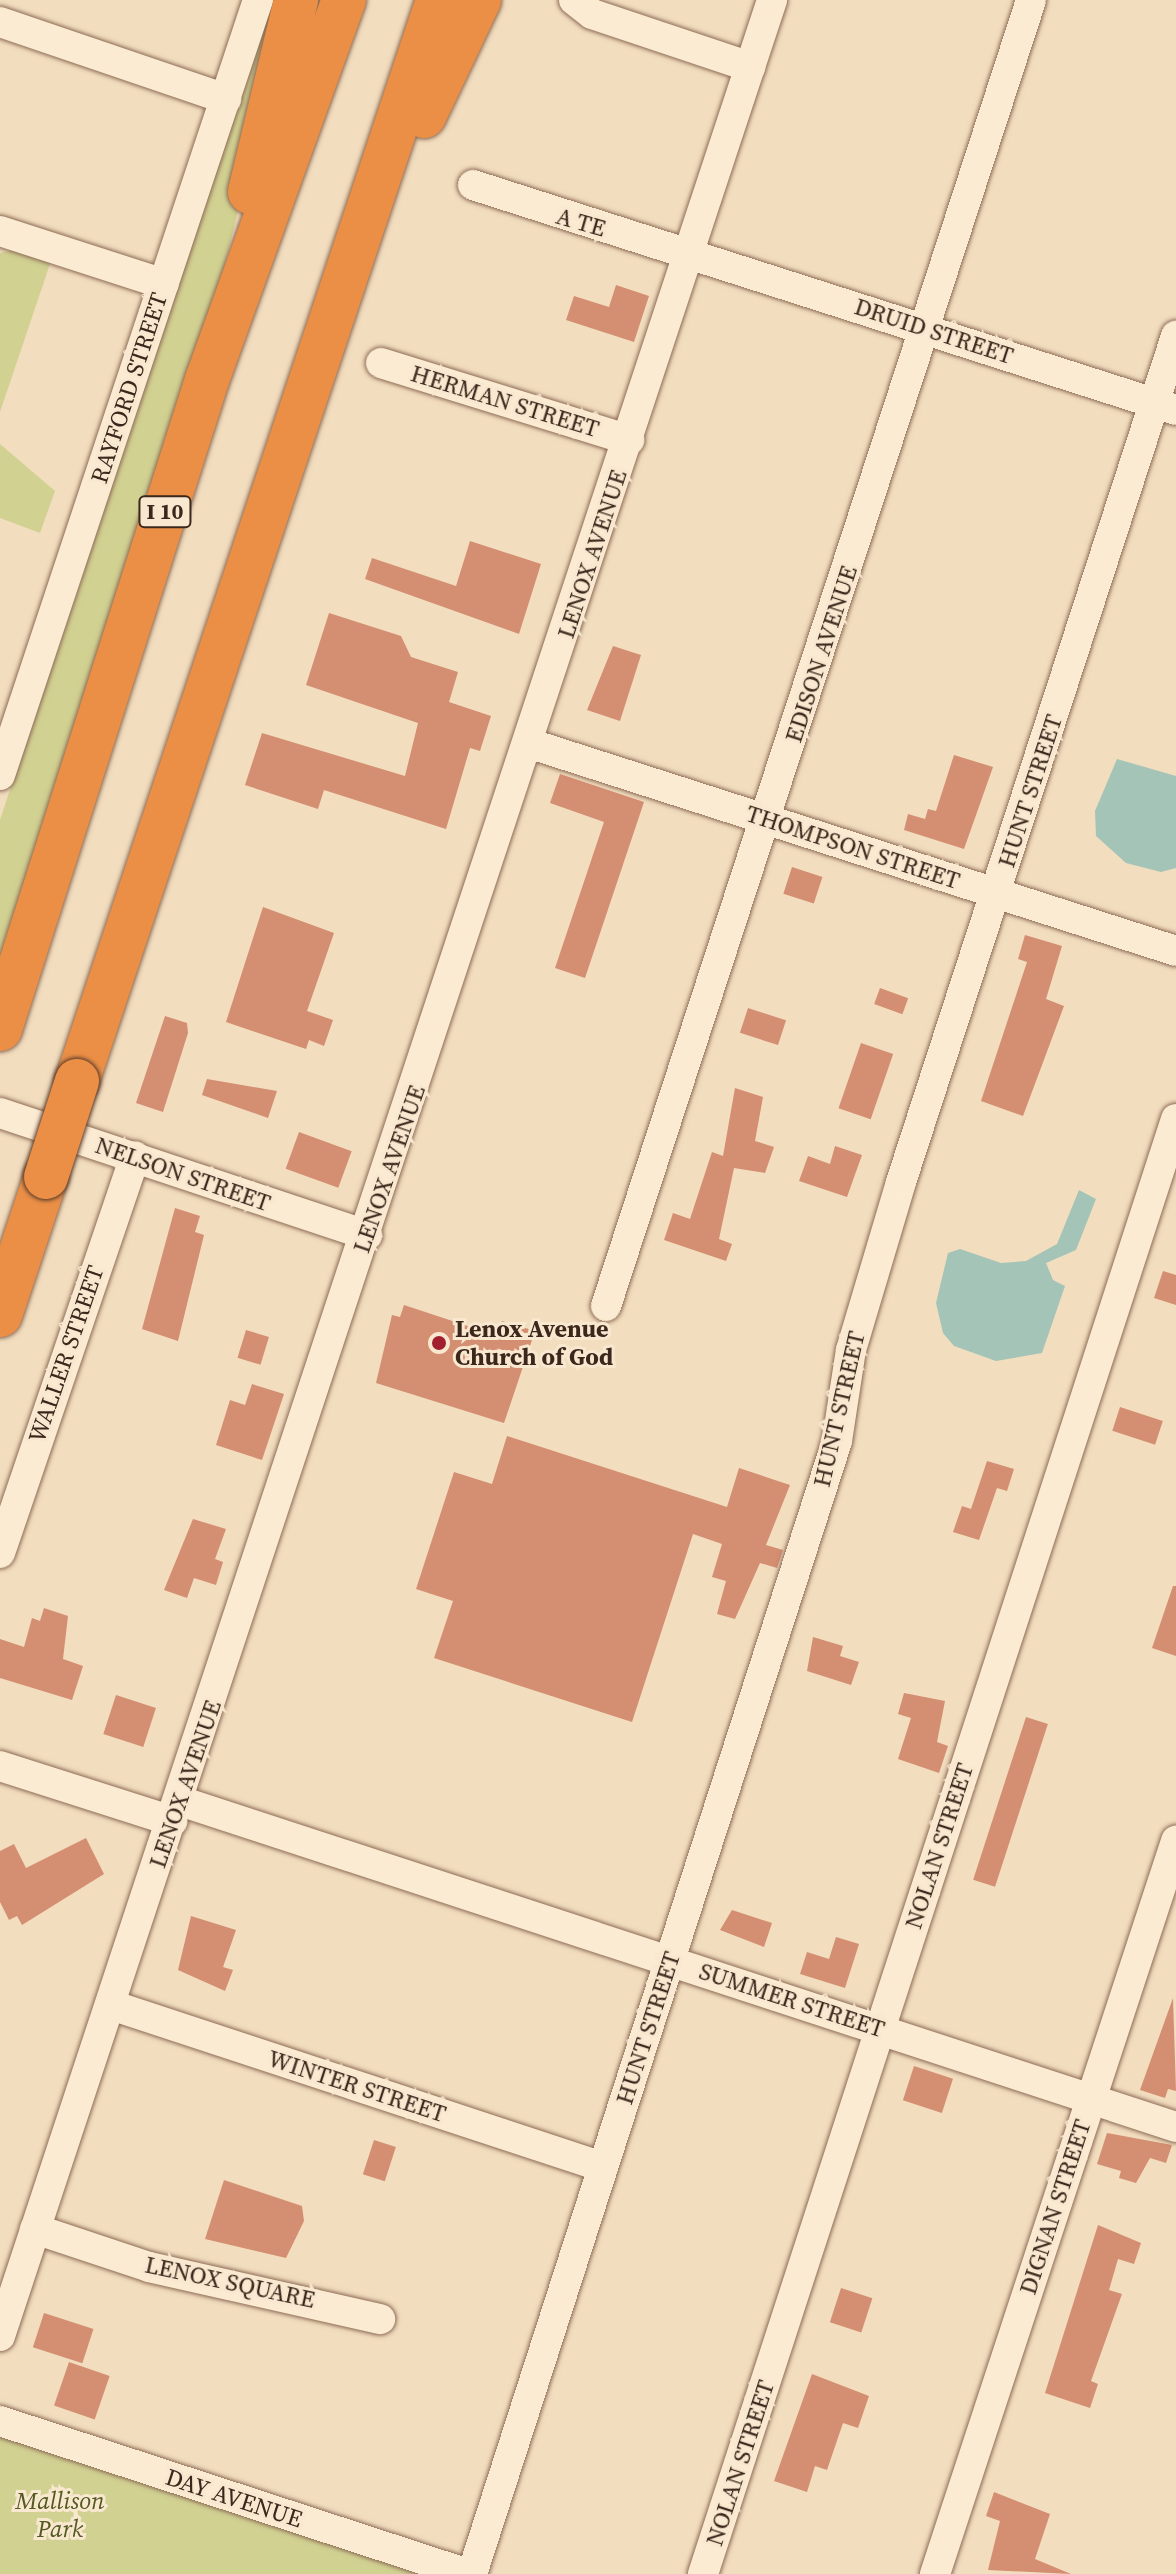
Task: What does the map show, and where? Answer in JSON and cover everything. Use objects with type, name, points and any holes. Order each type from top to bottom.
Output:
[{"type":"highway","points":[[207,380],[296,0]]},
{"type":"highway","name":"I 10","points":[[0,1029],[207,380],[344,0]]},
{"type":"highway","points":[[0,1315],[438,0]]},
{"type":"highway","points":[[278,478],[400,168],[479,0]]},
{"type":"street","name":"RAYFORD STREET","points":[[0,775],[258,0]]},
{"type":"street","points":[[574,0],[592,14],[750,67]]},
{"type":"street","name":"LENOX AVENUE","points":[[0,2336],[531,744],[772,0]]},
{"type":"street","name":"EDISON AVENUE","points":[[606,1306],[768,819],[1031,0]]},
{"type":"street","points":[[0,22],[226,99]]},
{"type":"street","name":"A TE","points":[[473,185],[691,253]]},
{"type":"street","points":[[0,231],[164,284]]},
{"type":"street","name":"DRUID STREET","points":[[691,253],[1165,407]]},
{"type":"street","name":"HUNT STREET","points":[[470,2574],[837,1441],[851,1350],[901,1182],[1165,407],[1176,336]]},
{"type":"street","name":"HERMAN STREET","points":[[381,363],[629,440]]},
{"type":"street","name":"THOMPSON STREET","points":[[531,744],[1176,951]]},
{"type":"street","name":"NELSON STREET","points":[[0,1113],[367,1235]]},
{"type":"street","name":"NOLAN STREET","points":[[703,2574],[1176,1119]]},
{"type":"street","name":"WALLER STREET","points":[[0,1553],[135,1156]]},
{"type":"street","name":"SUMMER STREET","points":[[0,1766],[176,1811],[671,1961],[1176,2127]]},
{"type":"street","name":"DIGNAN STREET","points":[[935,2574],[1176,1841]]},
{"type":"street","name":"WINTER STREET","points":[[111,2005],[603,2167]]},
{"type":"street","name":"LENOX SQUARE","points":[[35,2229],[149,2267],[380,2319]]},
{"type":"street","name":"DAY AVENUE","points":[[0,2421],[470,2574]]},
{"type":"green space","points":[[269,0],[290,0],[191,402],[0,994],[0,820]]},
{"type":"green space","points":[[14,250],[51,261],[0,412],[0,253]]},
{"type":"green space","points":[[0,444],[55,491],[40,533],[0,518]]},
{"type":"green space","name":"Mallison Park","points":[[0,2436],[436,2574],[0,2574]]},
{"type":"shaded area","points":[[1117,759],[1176,776],[1176,868],[1161,872],[1126,863],[1096,836],[1095,811]]},
{"type":"shaded area","points":[[1079,1190],[1096,1199],[1076,1250],[1046,1263],[1053,1280],[1065,1286],[1042,1353],[996,1361],[954,1346],[943,1333],[936,1303],[948,1253],[960,1249],[1001,1263],[1026,1261],[1057,1244]]},
{"type":"building","points":[[616,285],[649,296],[634,342],[566,320],[574,296],[609,307]]},
{"type":"building","points":[[470,541],[541,564],[519,634],[365,579],[372,558],[456,586]]},
{"type":"building","points":[[329,613],[401,636],[411,657],[458,672],[449,702],[491,716],[480,751],[470,748],[446,829],[324,790],[318,809],[245,785],[262,733],[405,776],[418,723],[306,685]]},
{"type":"building","points":[[613,646],[641,655],[620,721],[587,710]]},
{"type":"building","points":[[954,755],[993,767],[964,849],[904,830],[908,814],[925,819],[928,809],[936,811]]},
{"type":"building","points":[[560,774],[644,802],[585,978],[555,968],[604,822],[550,803]]},
{"type":"building","points":[[792,867],[822,877],[814,904],[783,894]]},
{"type":"building","points":[[263,907],[334,933],[307,1011],[333,1020],[324,1046],[309,1040],[306,1049],[226,1022]]},
{"type":"building","points":[[1025,935],[1062,946],[1046,999],[1064,1006],[1023,1116],[981,1101],[1027,962],[1018,959]]},
{"type":"building","points":[[880,988],[908,998],[902,1014],[874,1004]]},
{"type":"building","points":[[748,1008],[786,1020],[778,1045],[740,1033]]},
{"type":"building","points":[[165,1016],[187,1023],[188,1033],[163,1112],[136,1103]]},
{"type":"building","points":[[861,1043],[893,1054],[871,1119],[839,1108]]},
{"type":"building","points":[[207,1079],[277,1091],[268,1118],[202,1095]]},
{"type":"building","points":[[735,1088],[763,1097],[755,1141],[774,1147],[765,1173],[734,1168],[719,1239],[732,1244],[726,1261],[664,1240],[673,1213],[690,1219],[712,1152],[723,1156]]},
{"type":"building","points":[[299,1132],[352,1151],[338,1188],[286,1169]]},
{"type":"building","points":[[835,1146],[862,1155],[847,1197],[799,1181],[808,1156],[830,1164]]},
{"type":"building","points":[[175,1208],[200,1216],[195,1232],[204,1235],[178,1341],[142,1329]]},
{"type":"building","points":[[1163,1271],[1176,1275],[1176,1305],[1154,1298]]},
{"type":"building","points":[[404,1305],[498,1336],[502,1321],[535,1331],[504,1423],[376,1383],[392,1315],[400,1317]]},
{"type":"building","points":[[246,1330],[269,1337],[260,1365],[238,1358]]},
{"type":"building","points":[[252,1384],[284,1394],[262,1460],[216,1445],[230,1400],[245,1405]]},
{"type":"building","points":[[1120,1407],[1163,1421],[1155,1445],[1112,1431]]},
{"type":"building","points":[[507,1436],[727,1507],[739,1468],[790,1485],[766,1545],[783,1550],[777,1568],[760,1563],[735,1619],[717,1614],[726,1581],[712,1577],[722,1544],[693,1534],[632,1722],[434,1658],[453,1601],[416,1589],[454,1472],[492,1484]]},
{"type":"building","points":[[987,1461],[1014,1469],[1007,1491],[997,1488],[979,1540],[953,1532],[962,1506],[971,1509]]},
{"type":"building","points":[[193,1519],[226,1529],[215,1559],[223,1562],[216,1585],[194,1578],[187,1598],[164,1590]]},
{"type":"building","points":[[1173,1586],[1176,1586],[1176,1656],[1152,1648]]},
{"type":"building","points":[[44,1608],[68,1616],[63,1659],[83,1666],[72,1700],[0,1678],[0,1639],[24,1647],[32,1618],[40,1621]]},
{"type":"building","points":[[813,1637],[843,1646],[840,1656],[859,1662],[851,1685],[807,1671]]},
{"type":"building","points":[[904,1693],[945,1701],[937,1742],[948,1746],[939,1773],[898,1759],[911,1718],[898,1714]]},
{"type":"building","points":[[116,1695],[156,1708],[143,1747],[103,1734]]},
{"type":"building","points":[[1026,1717],[1048,1724],[995,1887],[973,1880]]},
{"type":"building","points":[[86,1838],[104,1874],[22,1925],[17,1916],[9,1920],[0,1902],[0,1851],[14,1844],[26,1868]]},
{"type":"building","points":[[732,1910],[772,1923],[764,1947],[720,1930]]},
{"type":"building","points":[[191,1916],[236,1930],[223,1967],[233,1970],[225,1991],[178,1970]]},
{"type":"building","points":[[836,1937],[859,1944],[845,1988],[800,1974],[807,1952],[829,1959]]},
{"type":"building","points":[[1173,1998],[1176,2091],[1168,2089],[1165,2098],[1140,2090]]},
{"type":"building","points":[[914,2066],[953,2079],[942,2113],[903,2100]]},
{"type":"building","points":[[1107,2133],[1172,2145],[1166,2163],[1150,2158],[1136,2183],[1119,2178],[1121,2171],[1097,2164]]},
{"type":"building","points":[[374,2140],[396,2147],[385,2181],[363,2174]]},
{"type":"building","points":[[224,2180],[302,2206],[304,2221],[286,2258],[205,2239]]},
{"type":"building","points":[[1098,2225],[1141,2243],[1134,2264],[1118,2259],[1109,2290],[1122,2294],[1091,2381],[1098,2384],[1090,2408],[1045,2393]]},
{"type":"building","points":[[841,2288],[872,2298],[861,2332],[830,2322]]},
{"type":"building","points":[[44,2313],[93,2329],[82,2363],[33,2347]]},
{"type":"building","points":[[69,2362],[110,2376],[95,2419],[54,2405]]},
{"type":"building","points":[[812,2374],[869,2396],[858,2428],[843,2423],[827,2470],[815,2466],[807,2492],[774,2481]]},
{"type":"building","points":[[994,2492],[1050,2514],[1035,2559],[1071,2574],[988,2570],[1000,2521],[986,2516]]},
{"type":"place","name":"Lenox Avenue Church of God","points":[[439,1343]]}]
